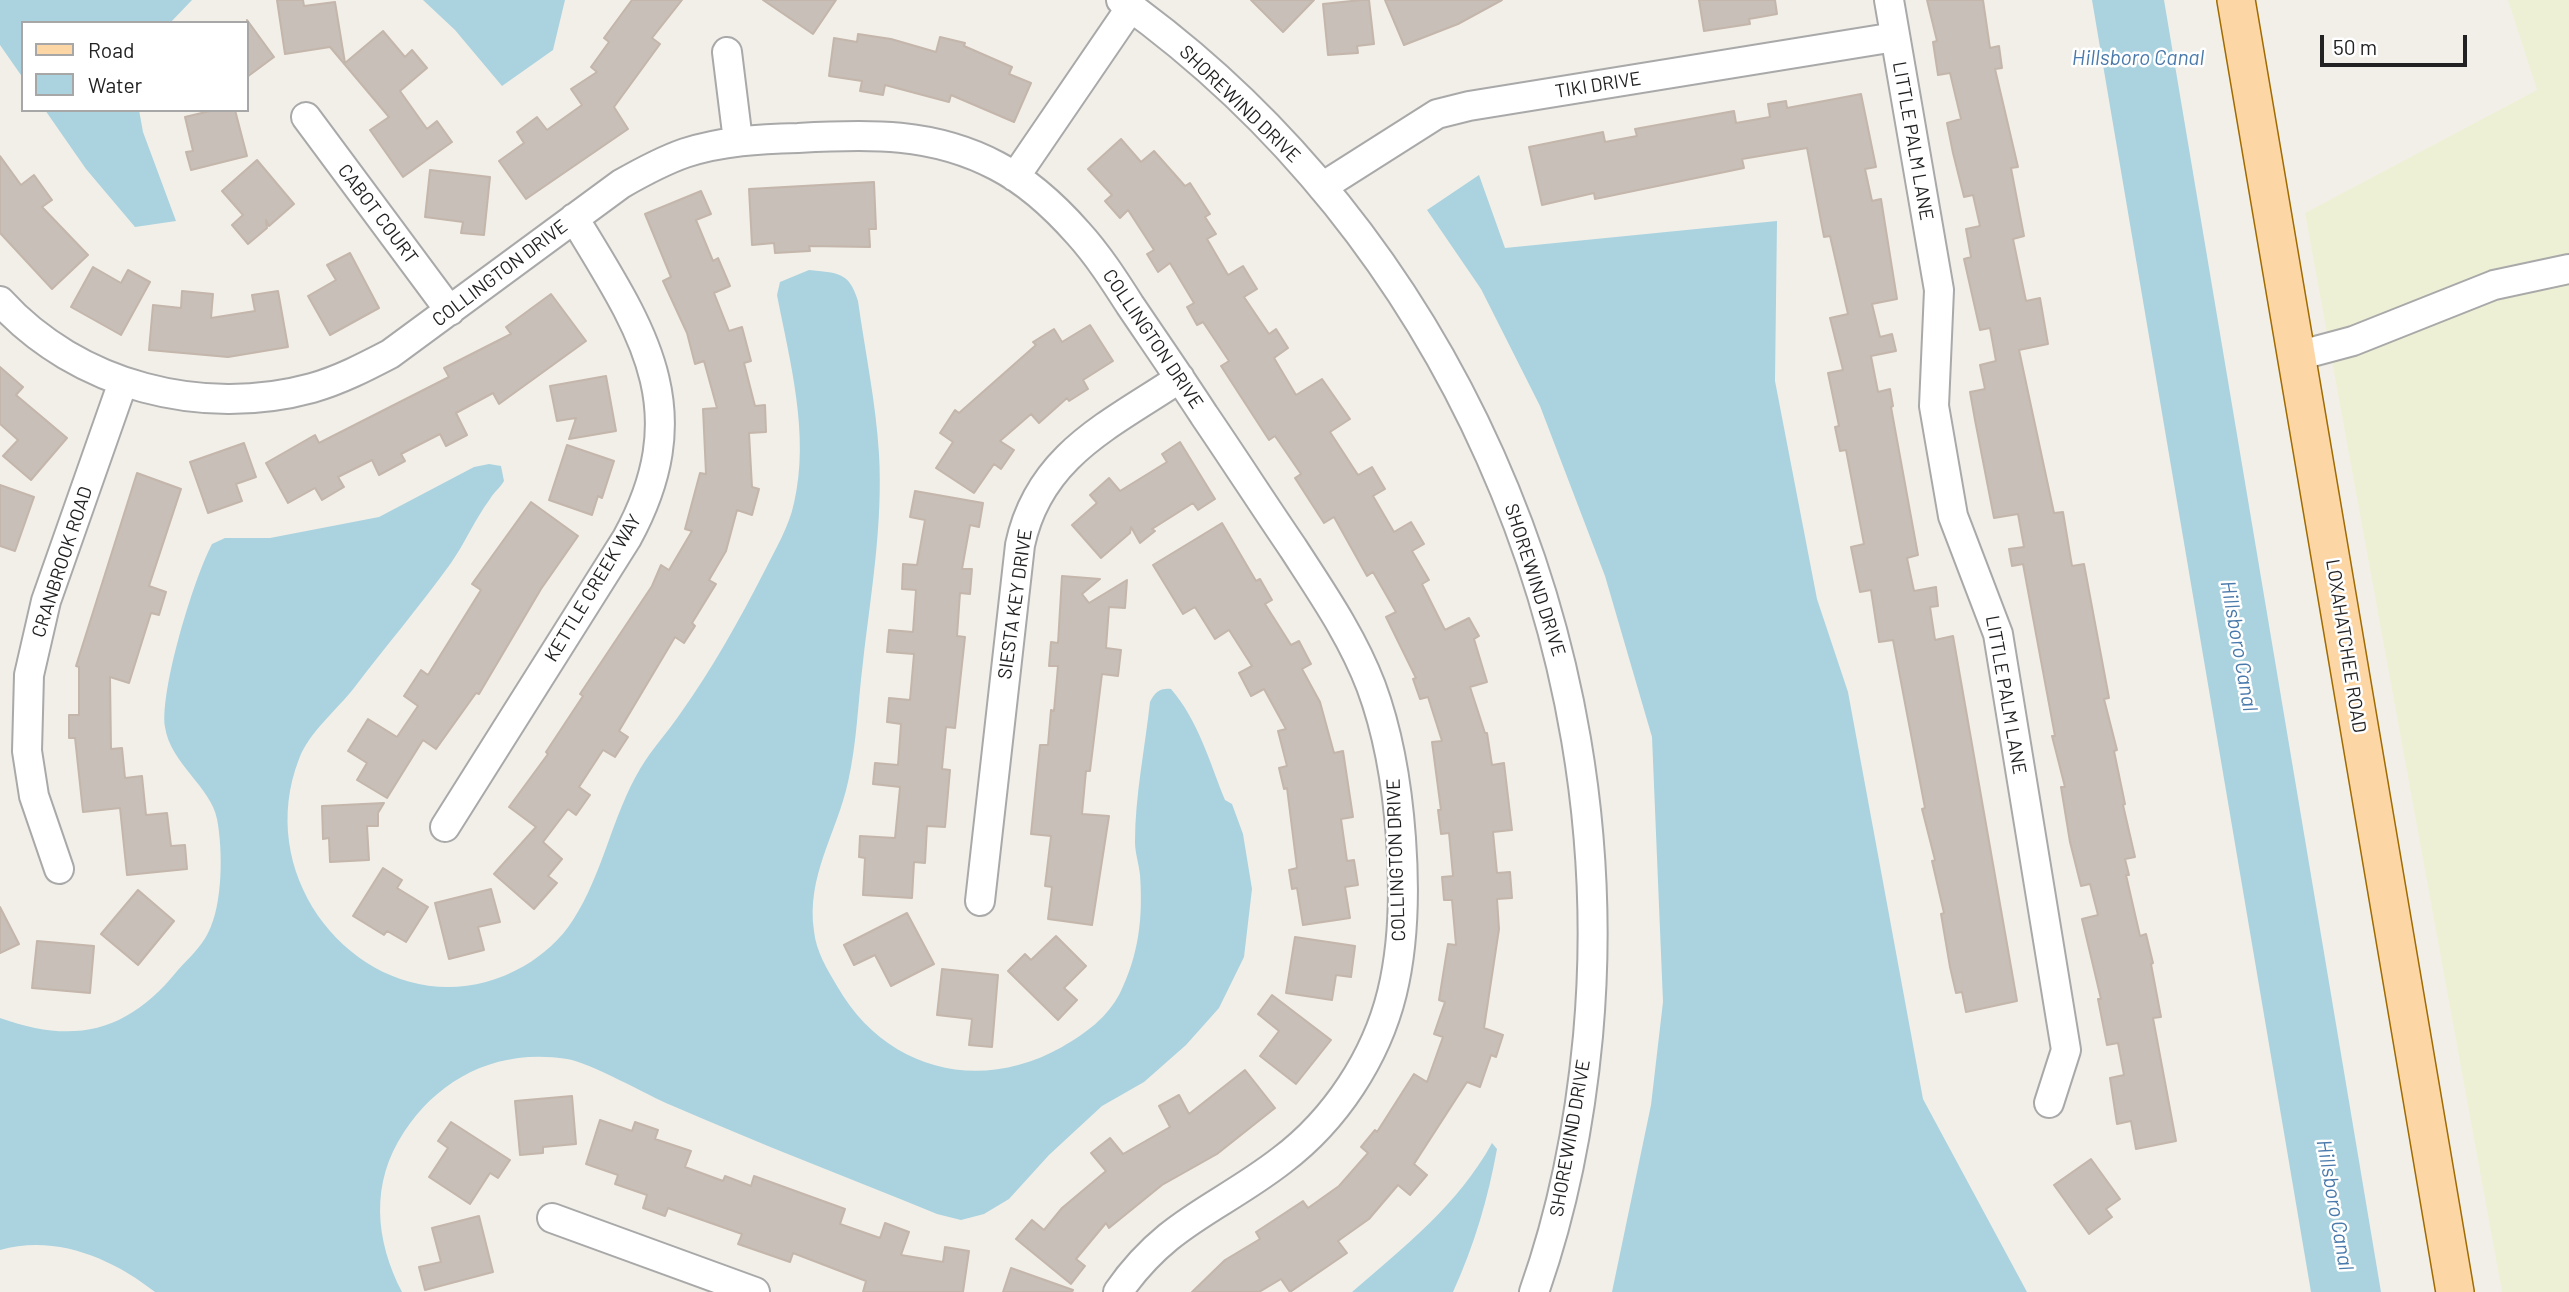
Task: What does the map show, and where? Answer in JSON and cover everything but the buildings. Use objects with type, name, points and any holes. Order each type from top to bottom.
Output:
[{"type":"main road","name":"LOXAHATCHEE ROAD","points":[[2211,0],[2430,1292]]},
{"type":"main road","name":"LOXAHATCHEE ROAD","points":[[2236,0],[2455,1292]]},
{"type":"street","name":"LITTLE PALM LANE","points":[[1889,0],[1939,290],[1934,406],[1953,516],[1998,634],[2066,1050],[2049,1103]]},
{"type":"street","points":[[1015,177],[1126,4]]},
{"type":"street","name":"SHOREWIND DRIVE","points":[[1126,4],[1230,90],[1322,187],[1361,235],[1412,310],[1482,436],[1512,503],[1536,572],[1573,712],[1591,856],[1591,1001],[1573,1145],[1557,1216],[1534,1292]]},
{"type":"street","name":"TIKI DRIVE","points":[[1322,187],[1437,114],[1895,37]]},
{"type":"street","points":[[727,52],[738,141]]},
{"type":"street","name":"CABOT COURT","points":[[306,117],[450,311]]},
{"type":"street","name":"COLLINGTON DRIVE","points":[[0,301],[42,339],[78,362],[123,382],[158,392],[200,398],[239,399],[292,392],[353,373],[390,354],[621,184],[685,153],[738,141],[873,134],[907,136],[971,153],[1015,177],[1050,204],[1081,236],[1335,611],[1372,688],[1386,737],[1395,787],[1402,912],[1399,955],[1391,996],[1377,1037],[1358,1075],[1333,1110],[1283,1160],[1163,1239],[1139,1263],[1118,1292]]},
{"type":"street","name":"KETTLE CREEK WAY","points":[[445,827],[627,538],[648,495],[656,464],[660,416],[655,377],[643,338],[574,218]]},
{"type":"street","points":[[2297,356],[2353,341],[2494,285],[2569,269]]},
{"type":"street","name":"SIESTA KEY DRIVE","points":[[980,901],[1020,545],[1029,513],[1044,483],[1075,448],[1180,379]]},
{"type":"street","name":"CRANBROOK ROAD","points":[[59,869],[47,839],[32,784],[27,751],[29,675],[46,601],[123,382]]},
{"type":"street","points":[[552,1218],[755,1292]]},
{"type":"green space","points":[[2508,0],[2569,0],[2569,1292],[2502,1292],[2305,213],[2537,90]]},
{"type":"water","points":[[0,0],[192,0],[172,21],[21,21],[21,75],[0,45]]},
{"type":"water","points":[[423,0],[565,0],[553,50],[502,86],[455,30]]},
{"type":"water","name":"Hillsboro Canal","points":[[2092,0],[2164,0],[2381,1292],[2311,1292]]},
{"type":"water","points":[[46,112],[139,112],[143,132],[176,221],[135,227],[86,169]]},
{"type":"water","points":[[1479,175],[1505,248],[1777,221],[1775,381],[1817,599],[1848,692],[1923,1099],[2027,1292],[1612,1292],[1651,1105],[1663,1002],[1652,737],[1605,576],[1540,406],[1481,289],[1427,210]]},
{"type":"water","points":[[809,270],[841,275],[850,284],[858,301],[875,416],[880,480],[876,558],[853,752],[843,801],[814,892],[815,938],[829,973],[857,1015],[881,1038],[907,1055],[936,1066],[967,1071],[999,1069],[1030,1061],[1062,1047],[1095,1024],[1109,1010],[1120,993],[1132,964],[1141,906],[1135,825],[1150,702],[1158,691],[1171,689],[1196,728],[1225,800],[1232,804],[1243,834],[1252,889],[1244,957],[1219,1008],[1186,1045],[1144,1082],[1102,1106],[1049,1155],[1009,1199],[984,1214],[961,1220],[937,1214],[739,1134],[590,1066],[567,1059],[542,1057],[495,1063],[453,1082],[435,1096],[404,1132],[386,1171],[380,1212],[386,1252],[402,1292],[155,1292],[120,1269],[82,1252],[41,1245],[0,1250],[0,1018],[52,1031],[76,1031],[119,1020],[159,991],[198,948],[208,933],[217,908],[220,846],[217,819],[207,796],[174,752],[165,727],[173,661],[196,582],[212,544],[225,538],[270,538],[379,517],[474,467],[489,464],[501,466],[504,481],[493,494],[451,563],[354,688],[316,730],[304,749],[299,759],[288,811],[293,861],[312,906],[342,943],[381,971],[426,985],[474,985],[524,966],[551,946],[573,920],[592,884],[630,787],[714,662],[745,609],[785,530],[794,503],[800,451],[796,399],[777,295],[780,282]]},
{"type":"water","points":[[1492,1143],[1497,1149],[1485,1204],[1453,1292],[1352,1292],[1411,1241],[1447,1205]]}]
